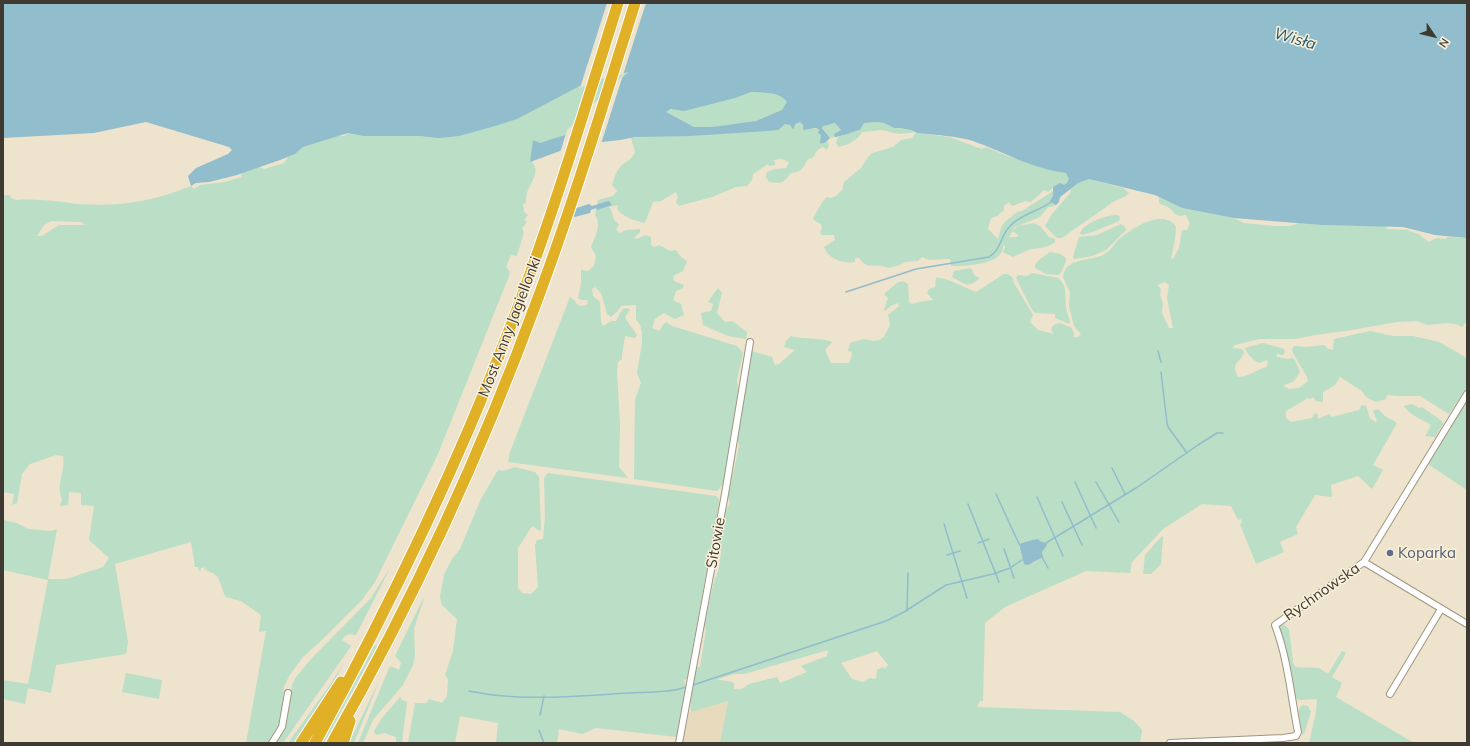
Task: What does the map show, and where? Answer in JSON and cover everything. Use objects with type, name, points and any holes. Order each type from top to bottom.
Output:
[{"type":"highway","name":"Most Anny Jagiellonki","points":[[369,642],[441,492],[501,351],[551,214],[618,3]]},
{"type":"highway","name":"Most Anny Jagiellonki","points":[[359,694],[414,587],[462,486],[495,409],[522,340],[570,206],[635,3]]},
{"type":"highway","points":[[300,743],[369,642]]},
{"type":"highway","points":[[315,743],[369,642]]},
{"type":"highway","points":[[332,743],[359,694]]},
{"type":"highway","points":[[343,743],[359,694]]},
{"type":"street","name":"Sitowie","points":[[679,743],[725,494],[750,342]]},
{"type":"street","name":"Rychnowska","points":[[1170,743],[1283,738],[1296,736],[1298,732],[1282,642],[1276,625],[1364,562],[1467,394]]},
{"type":"street","points":[[1364,562],[1467,624]]},
{"type":"street","points":[[1390,694],[1441,609]]},
{"type":"street","points":[[272,743],[282,727],[288,694]]},
{"type":"shaded area","points":[[728,701],[720,743],[683,743],[689,712]]},
{"type":"green space","points":[[661,62],[565,135],[559,137],[532,162],[535,174],[526,196],[526,203],[523,204],[524,212],[528,215],[524,220],[527,222],[522,228],[524,232],[517,256],[511,255],[506,267],[510,272],[509,276],[438,454],[375,582],[362,600],[303,657],[289,676],[284,687],[281,721],[269,743],[246,743],[266,631],[259,632],[261,615],[241,601],[226,597],[220,581],[216,575],[207,571],[207,568],[205,571],[204,567],[200,569],[201,571],[199,571],[198,567],[195,567],[191,542],[115,564],[128,642],[126,654],[56,665],[51,693],[28,688],[25,704],[3,699],[3,680],[28,684],[48,580],[3,570],[3,520],[17,523],[28,529],[51,531],[57,529],[48,579],[66,579],[103,567],[109,558],[89,540],[94,506],[81,505],[81,493],[69,492],[68,505],[60,506],[62,499],[60,494],[60,483],[64,461],[63,456],[56,455],[30,464],[22,474],[17,503],[12,505],[14,494],[3,492],[3,195],[10,195],[11,198],[16,200],[45,200],[93,205],[121,204],[149,200],[191,186],[194,189],[200,185],[225,182],[241,177],[242,173],[259,167],[264,169],[284,163],[288,157],[295,154],[303,147],[338,136],[344,136],[348,133],[363,136],[421,136],[593,79],[613,78],[623,73]],"holes":[[[52,221],[81,222],[85,225],[59,225],[42,236],[37,236],[44,225]]]},
{"type":"green space","points":[[737,87],[791,99],[800,122],[803,125],[803,129],[818,130],[826,142],[827,140],[829,145],[827,150],[823,147],[820,149],[816,152],[814,157],[807,160],[801,170],[791,173],[784,181],[780,183],[769,182],[766,177],[767,172],[775,169],[786,168],[789,163],[785,160],[777,159],[773,161],[775,162],[775,165],[769,166],[768,164],[753,174],[752,180],[747,186],[736,187],[712,197],[679,206],[676,202],[678,197],[676,192],[661,201],[653,202],[645,223],[623,215],[617,209],[618,205],[609,207],[614,220],[619,224],[616,230],[620,233],[626,230],[640,229],[640,232],[634,238],[637,239],[645,235],[651,237],[651,245],[655,247],[659,245],[670,251],[676,250],[681,257],[687,261],[683,271],[673,276],[674,281],[684,285],[682,289],[676,291],[673,300],[681,304],[684,315],[675,319],[664,313],[655,319],[652,328],[660,331],[666,322],[672,326],[737,346],[743,353],[737,380],[738,392],[723,484],[717,491],[634,479],[635,400],[641,383],[637,373],[642,343],[642,332],[636,319],[636,305],[621,306],[611,317],[607,314],[601,293],[595,287],[592,289],[593,296],[600,302],[601,322],[603,326],[611,321],[616,321],[622,310],[625,308],[630,309],[625,318],[637,335],[635,338],[625,336],[622,359],[618,362],[617,372],[620,425],[619,467],[628,478],[508,462],[510,452],[570,297],[580,306],[587,305],[588,300],[578,298],[581,284],[581,270],[588,271],[594,266],[596,256],[591,247],[598,226],[595,215],[598,200],[613,196],[617,191],[612,185],[616,173],[635,152],[631,138],[671,136],[653,116]]},
{"type":"green space","points":[[835,123],[841,130],[835,134],[835,137],[830,138],[822,127],[822,124]]},
{"type":"green space","points":[[864,123],[884,123],[894,128],[916,132],[899,134],[882,130],[862,132],[852,142],[839,147],[836,143],[838,137],[860,130]]},
{"type":"green space","points":[[916,132],[949,137],[982,149],[986,147],[1007,156],[1068,170],[1089,179],[1123,188],[1129,193],[1125,197],[1112,202],[1062,238],[1057,238],[1045,226],[1052,214],[1071,192],[1070,189],[1061,197],[1056,205],[1048,207],[1040,217],[1015,227],[1013,230],[1018,226],[1034,223],[1041,227],[1049,237],[1055,239],[1055,242],[1046,247],[1029,250],[1013,257],[1003,252],[1005,247],[1003,244],[1002,252],[992,260],[963,266],[951,266],[950,259],[929,260],[922,257],[918,261],[905,262],[888,268],[879,265],[866,264],[859,258],[855,258],[855,262],[846,262],[833,258],[824,247],[835,240],[834,235],[822,235],[820,232],[822,229],[821,224],[813,218],[823,201],[827,197],[831,198],[836,196],[842,190],[844,182],[861,168],[872,153],[893,147],[901,140],[912,138]],"holes":[[[1053,188],[1053,191],[1022,211],[1017,212],[1005,222],[1002,226],[998,239],[988,229],[991,218],[997,216],[1004,210],[1004,206],[1009,202],[1012,206],[1025,201],[1031,202],[1044,190],[1048,192]],[[1012,231],[1018,235],[1017,237],[1009,237]]]},
{"type":"green space","points":[[1159,197],[1182,208],[1234,218],[1244,223],[1275,226],[1290,226],[1299,223],[1321,225],[1386,226],[1387,229],[1407,230],[1421,235],[1429,242],[1437,238],[1467,238],[1467,321],[1462,327],[1456,324],[1447,323],[1427,325],[1417,321],[1397,322],[1295,339],[1260,339],[1235,345],[1232,348],[1242,349],[1244,352],[1235,368],[1238,377],[1267,367],[1268,363],[1267,360],[1259,363],[1252,359],[1245,348],[1263,343],[1284,349],[1285,352],[1283,355],[1277,354],[1277,357],[1288,359],[1293,358],[1300,372],[1294,381],[1283,386],[1289,389],[1299,388],[1308,381],[1293,353],[1292,350],[1294,346],[1307,347],[1324,345],[1328,349],[1333,350],[1334,339],[1370,331],[1393,336],[1413,336],[1439,342],[1467,358],[1467,387],[1449,414],[1420,396],[1387,395],[1386,399],[1376,402],[1366,397],[1362,391],[1340,377],[1335,385],[1323,392],[1323,402],[1316,401],[1313,397],[1310,399],[1308,398],[1286,411],[1286,418],[1291,422],[1312,418],[1315,413],[1318,414],[1318,419],[1329,414],[1332,417],[1359,410],[1362,405],[1366,406],[1370,418],[1375,422],[1377,421],[1373,411],[1378,409],[1385,416],[1397,423],[1373,465],[1383,470],[1372,489],[1358,476],[1331,485],[1332,497],[1315,495],[1296,527],[1298,534],[1280,542],[1284,552],[1256,564],[1240,524],[1242,522],[1241,519],[1238,520],[1231,506],[1202,504],[1163,529],[1132,562],[1130,573],[1086,571],[1005,607],[985,623],[983,701],[980,701],[977,707],[1120,712],[1134,721],[1142,730],[1140,743],[720,743],[728,701],[691,712],[690,696],[696,667],[700,667],[706,630],[704,626],[713,585],[719,568],[721,552],[716,549],[723,516],[730,503],[728,497],[739,446],[737,436],[752,351],[772,357],[775,365],[779,364],[795,350],[784,347],[786,341],[791,336],[828,340],[832,342],[825,350],[831,363],[849,363],[852,355],[852,352],[848,351],[850,343],[864,339],[873,341],[879,340],[884,337],[890,325],[888,315],[899,306],[898,303],[885,311],[888,298],[884,294],[897,283],[903,281],[908,284],[909,302],[912,304],[933,300],[927,293],[929,289],[935,287],[936,278],[950,281],[976,292],[1004,274],[1008,274],[1013,278],[1014,283],[1033,315],[1030,322],[1038,330],[1054,334],[1051,329],[1054,325],[1059,323],[1071,327],[1074,333],[1073,337],[1078,337],[1081,334],[1074,326],[1069,306],[1070,293],[1063,277],[1068,266],[1078,261],[1105,254],[1123,235],[1138,226],[1156,219],[1171,221],[1176,227],[1171,258],[1173,259],[1179,248],[1182,230],[1187,230],[1190,224],[1186,215],[1179,216],[1168,207],[1159,203]],"holes":[[[1165,282],[1169,285],[1167,298],[1173,328],[1169,328],[1162,313],[1163,303],[1160,295],[1161,289],[1157,285]],[[1032,540],[1046,543],[1042,552],[1043,557],[1033,563],[1024,563],[1019,545]],[[828,650],[827,656],[801,666],[807,672],[780,683],[777,677],[749,684],[742,689],[734,689],[734,683],[718,679],[734,674],[744,674]],[[877,651],[888,665],[885,669],[883,667],[877,670],[876,679],[870,678],[863,682],[852,679],[841,663]]]},
{"type":"green space","points":[[1116,215],[1120,216],[1119,221],[1093,232],[1082,235],[1080,233],[1086,226],[1101,218]]},
{"type":"green space","points":[[1121,224],[1126,230],[1106,250],[1092,256],[1074,259],[1073,257],[1079,237],[1097,235]]},
{"type":"green space","points":[[1050,252],[1060,254],[1066,258],[1061,273],[1058,275],[1046,274],[1035,268],[1035,265],[1039,260]]},
{"type":"green space","points":[[971,268],[975,276],[980,278],[972,283],[966,284],[952,277],[954,271]]},
{"type":"green space","points":[[1032,273],[1058,278],[1061,281],[1065,288],[1066,308],[1070,324],[1055,318],[1055,314],[1035,313],[1031,308],[1016,278],[1018,275],[1027,276]]},
{"type":"green space","points":[[718,288],[722,293],[717,313],[725,322],[732,321],[747,332],[746,339],[728,336],[703,325],[701,313],[711,311],[713,304],[708,302]]},
{"type":"green space","points":[[1467,400],[1467,490],[1428,464]]},
{"type":"green space","points":[[1412,404],[1419,408],[1422,407],[1442,421],[1443,424],[1435,437],[1425,436],[1431,425],[1413,415],[1404,406]]},
{"type":"green space","points":[[515,467],[535,472],[539,477],[541,529],[540,531],[532,526],[518,548],[518,588],[522,593],[531,594],[538,587],[535,545],[537,540],[543,539],[545,517],[544,478],[548,473],[716,496],[719,499],[687,679],[684,680],[686,691],[677,737],[596,728],[582,734],[559,729],[557,743],[496,743],[498,723],[460,716],[455,743],[408,743],[415,703],[427,703],[429,699],[442,703],[447,696],[448,679],[445,675],[453,651],[457,619],[442,605],[440,597],[444,575],[452,559],[460,549],[481,499],[498,470],[503,471]]},
{"type":"green space","points":[[1163,536],[1161,564],[1151,574],[1143,574],[1145,555]]},
{"type":"green space","points":[[391,566],[356,635],[349,634],[342,640],[351,646],[283,743],[276,743],[287,719],[292,685],[296,677],[311,659],[371,598]]},
{"type":"green space","points":[[425,595],[414,629],[415,656],[413,665],[403,685],[373,720],[363,743],[358,743],[389,668],[391,666],[399,670],[401,663],[395,656]]},
{"type":"green space","points":[[1283,624],[1289,629],[1295,667],[1319,668],[1328,674],[1342,651],[1346,653],[1332,677],[1342,683],[1336,697],[1414,743],[1309,743],[1316,712],[1317,699],[1301,700],[1294,698],[1280,629],[1280,626]]},
{"type":"green space","points":[[375,645],[377,646],[324,743],[322,743]]},
{"type":"green space","points":[[344,662],[332,686],[294,743],[288,743],[330,685]]},
{"type":"green space","points":[[126,673],[162,680],[159,699],[122,692]]},
{"type":"green space","points":[[380,679],[354,743],[349,743]]},
{"type":"green space","points":[[400,697],[402,700],[407,702],[402,743],[396,743],[396,737],[384,733],[376,735],[374,731],[382,718]]},
{"type":"green space","points":[[1303,705],[1308,706],[1311,712],[1304,734],[1301,733],[1298,711]]},
{"type":"water","name":"Wisła","points":[[3,3],[1467,3],[1467,238],[1435,235],[1403,227],[1321,225],[1234,218],[1182,208],[1155,195],[1089,179],[1078,183],[1060,197],[1059,202],[1056,205],[1050,201],[1053,196],[1053,187],[1060,183],[1064,185],[1067,183],[1069,179],[1066,173],[1030,164],[966,139],[918,133],[911,130],[894,128],[884,123],[877,122],[864,123],[860,130],[835,137],[834,134],[841,130],[835,123],[823,126],[822,128],[830,138],[823,143],[820,143],[821,135],[818,133],[819,130],[816,128],[803,130],[803,125],[800,122],[795,124],[793,129],[790,125],[785,124],[778,130],[690,136],[636,137],[602,142],[560,151],[530,162],[533,140],[540,143],[565,135],[617,82],[629,72],[624,73],[588,64],[586,69],[593,79],[517,119],[495,126],[459,136],[438,138],[421,136],[363,136],[348,133],[303,147],[295,154],[237,175],[209,182],[196,183],[191,186],[188,176],[196,168],[228,154],[232,150],[229,147],[146,122],[94,133],[3,138]],"holes":[[[751,92],[775,94],[784,98],[787,102],[782,110],[756,121],[713,127],[694,127],[666,112],[671,109],[684,111],[735,98]]]},
{"type":"water","points":[[609,201],[612,205],[597,210],[596,208],[591,210],[590,213],[571,218],[573,209],[589,204],[592,206]]},
{"type":"water","points":[[1038,539],[1047,545],[1042,552],[1043,557],[1028,565],[1024,564],[1019,544]]},
{"type":"pier","points":[[607,3],[646,3],[601,144],[560,153],[567,130],[623,75],[589,66],[588,69],[595,78],[594,81],[580,88]]},
{"type":"waterway","points":[[846,292],[916,269],[989,257],[999,246],[1007,230],[1014,222],[1051,202]]},
{"type":"waterway","points":[[1158,351],[1161,362]]},
{"type":"waterway","points":[[1161,372],[1168,427],[1187,453]]},
{"type":"waterway","points":[[1046,543],[1136,488],[1217,433],[1223,433]]},
{"type":"waterway","points":[[1112,468],[1125,494]]},
{"type":"waterway","points":[[1075,482],[1096,528]]},
{"type":"waterway","points":[[1096,482],[1119,522]]},
{"type":"waterway","points":[[996,494],[1019,544]]},
{"type":"waterway","points":[[1037,497],[1063,556]]},
{"type":"waterway","points":[[1062,502],[1082,545]]},
{"type":"waterway","points":[[968,504],[999,582]]},
{"type":"waterway","points":[[944,524],[967,598]]},
{"type":"waterway","points":[[978,543],[989,539]]},
{"type":"waterway","points":[[1004,549],[1014,578]]},
{"type":"waterway","points":[[947,555],[960,551]]},
{"type":"waterway","points":[[1042,557],[1048,568]]},
{"type":"waterway","points":[[693,685],[886,621],[904,612],[946,585],[993,574],[1010,568],[1022,560]]},
{"type":"waterway","points":[[907,611],[908,573]]},
{"type":"waterway","points":[[469,691],[508,696],[569,697],[658,692],[686,687]]},
{"type":"waterway","points":[[540,715],[544,696]]},
{"type":"waterway","points":[[539,730],[544,743]]},
{"type":"place","name":"Koparka","points":[[1390,553]]}]
